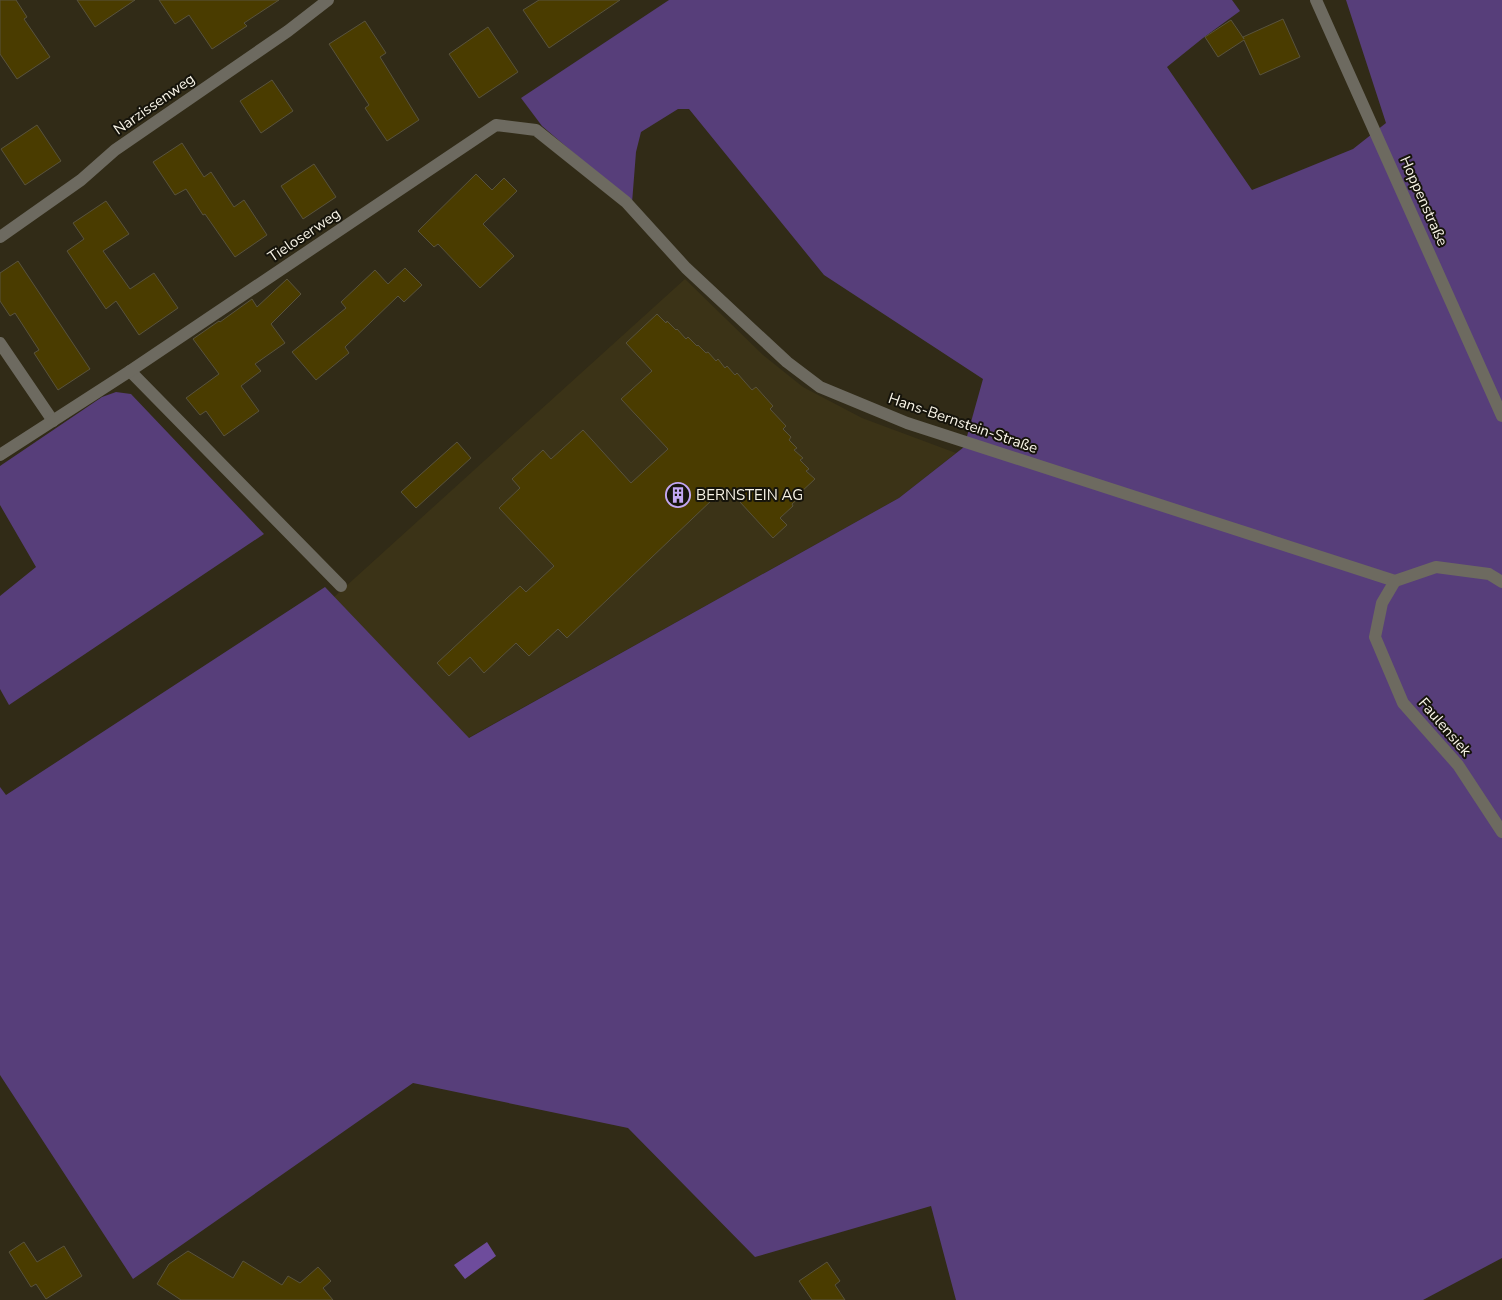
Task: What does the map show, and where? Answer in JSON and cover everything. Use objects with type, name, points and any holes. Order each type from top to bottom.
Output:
[{"type":"street","name":"Narzissenweg","points":[[0,237],[81,180],[115,150],[288,31],[328,0]]},
{"type":"street","name":"Hoppenstraße","points":[[1316,0],[1502,416]]},
{"type":"street","name":"Tieloserweg","points":[[0,455],[130,371],[496,125]]},
{"type":"street","name":"Hans-Bernstein-Straße","points":[[496,125],[536,130],[626,202],[686,268],[787,362],[820,387],[907,423],[1395,581]]},
{"type":"street","points":[[0,343],[53,421]]},
{"type":"street","points":[[130,371],[341,586]]},
{"type":"street","points":[[1395,581],[1436,567],[1489,574],[1502,582]]},
{"type":"street","name":"Faulensiek","points":[[1395,581],[1382,603],[1375,637],[1378,645],[1403,703],[1458,766],[1502,832]]},
{"type":"shaded area","points":[[669,0],[1232,0],[1240,11],[1167,67],[1252,190],[1353,149],[1386,123],[1346,0],[1502,0],[1502,1258],[1423,1300],[956,1300],[931,1206],[755,1257],[628,1128],[413,1083],[133,1279],[0,1075],[0,787],[6,795],[325,587],[469,738],[899,498],[964,447],[983,379],[824,275],[689,109],[678,109],[641,132],[636,152],[632,203],[542,126],[521,98]]},
{"type":"shaded area","points":[[685,279],[763,355],[803,387],[862,418],[956,453],[899,498],[468,738],[334,597]]},
{"type":"shaded area","points":[[116,392],[131,394],[264,534],[9,705],[0,689],[0,596],[36,567],[0,505],[0,466],[102,397]]},
{"type":"shaded area","points":[[487,1242],[496,1256],[465,1279],[454,1265]]},
{"type":"building","points":[[0,0],[16,0],[27,17],[24,19],[50,57],[17,79],[0,54]]},
{"type":"building","points":[[77,0],[135,0],[95,27]]},
{"type":"building","points":[[159,0],[279,0],[244,23],[247,26],[212,49],[189,15],[175,24]]},
{"type":"building","points":[[539,0],[620,0],[549,48],[523,10]]},
{"type":"building","points":[[1283,19],[1300,57],[1260,75],[1244,40],[1218,57],[1205,37],[1231,20],[1244,39],[1243,37]]},
{"type":"building","points":[[365,21],[386,53],[380,57],[419,120],[387,141],[365,108],[369,105],[329,44]]},
{"type":"building","points":[[488,27],[518,72],[479,98],[449,54]]},
{"type":"building","points":[[272,80],[293,111],[261,133],[240,101]]},
{"type":"building","points":[[37,125],[61,161],[25,185],[1,149]]},
{"type":"building","points":[[182,143],[204,177],[211,172],[234,207],[244,200],[267,235],[235,257],[186,189],[175,195],[153,162]]},
{"type":"building","points":[[314,164],[336,197],[303,219],[281,186]]},
{"type":"building","points":[[476,174],[492,190],[504,178],[517,191],[483,224],[514,256],[480,288],[438,244],[434,247],[418,231]]},
{"type":"building","points":[[106,201],[129,234],[103,251],[130,289],[154,273],[178,308],[139,335],[116,301],[106,309],[67,251],[84,239],[73,223]]},
{"type":"building","points":[[18,261],[90,369],[58,390],[34,353],[39,350],[15,313],[10,316],[0,301],[0,273]]},
{"type":"building","points":[[405,268],[422,285],[404,302],[398,296],[345,347],[349,353],[316,380],[292,352],[346,308],[341,302],[375,270],[388,284]]},
{"type":"building","points":[[287,279],[301,294],[271,324],[285,343],[255,364],[261,371],[241,386],[259,411],[224,436],[206,411],[200,415],[186,398],[219,374],[193,339],[252,299],[257,307]]},
{"type":"building","name":"BERNSTEIN AG","points":[[657,314],[666,323],[667,321],[677,329],[686,339],[688,337],[706,353],[708,352],[716,361],[718,359],[725,368],[727,366],[735,375],[737,373],[752,390],[756,387],[773,406],[770,409],[786,426],[783,429],[791,437],[789,440],[797,448],[794,450],[803,458],[800,460],[809,469],[806,471],[815,479],[799,494],[801,496],[780,518],[787,525],[773,538],[729,490],[716,502],[713,499],[567,638],[558,629],[529,656],[516,643],[484,673],[470,657],[449,676],[437,663],[520,586],[526,592],[554,566],[499,508],[520,488],[512,479],[543,450],[551,459],[583,430],[631,483],[668,449],[621,399],[652,371],[626,343]]},
{"type":"building","points":[[457,442],[471,458],[416,508],[401,492]]},
{"type":"building","points":[[24,1242],[37,1262],[64,1246],[82,1276],[46,1299],[36,1284],[31,1287],[9,1252]]},
{"type":"building","points":[[188,1251],[233,1278],[243,1261],[282,1285],[288,1276],[300,1283],[318,1267],[331,1281],[323,1288],[333,1300],[181,1300],[157,1284],[169,1264]]},
{"type":"building","points":[[827,1262],[840,1281],[835,1285],[845,1300],[812,1300],[799,1281]]},
{"type":"place","name":"BERNSTEIN AG","points":[[678,495]]}]
